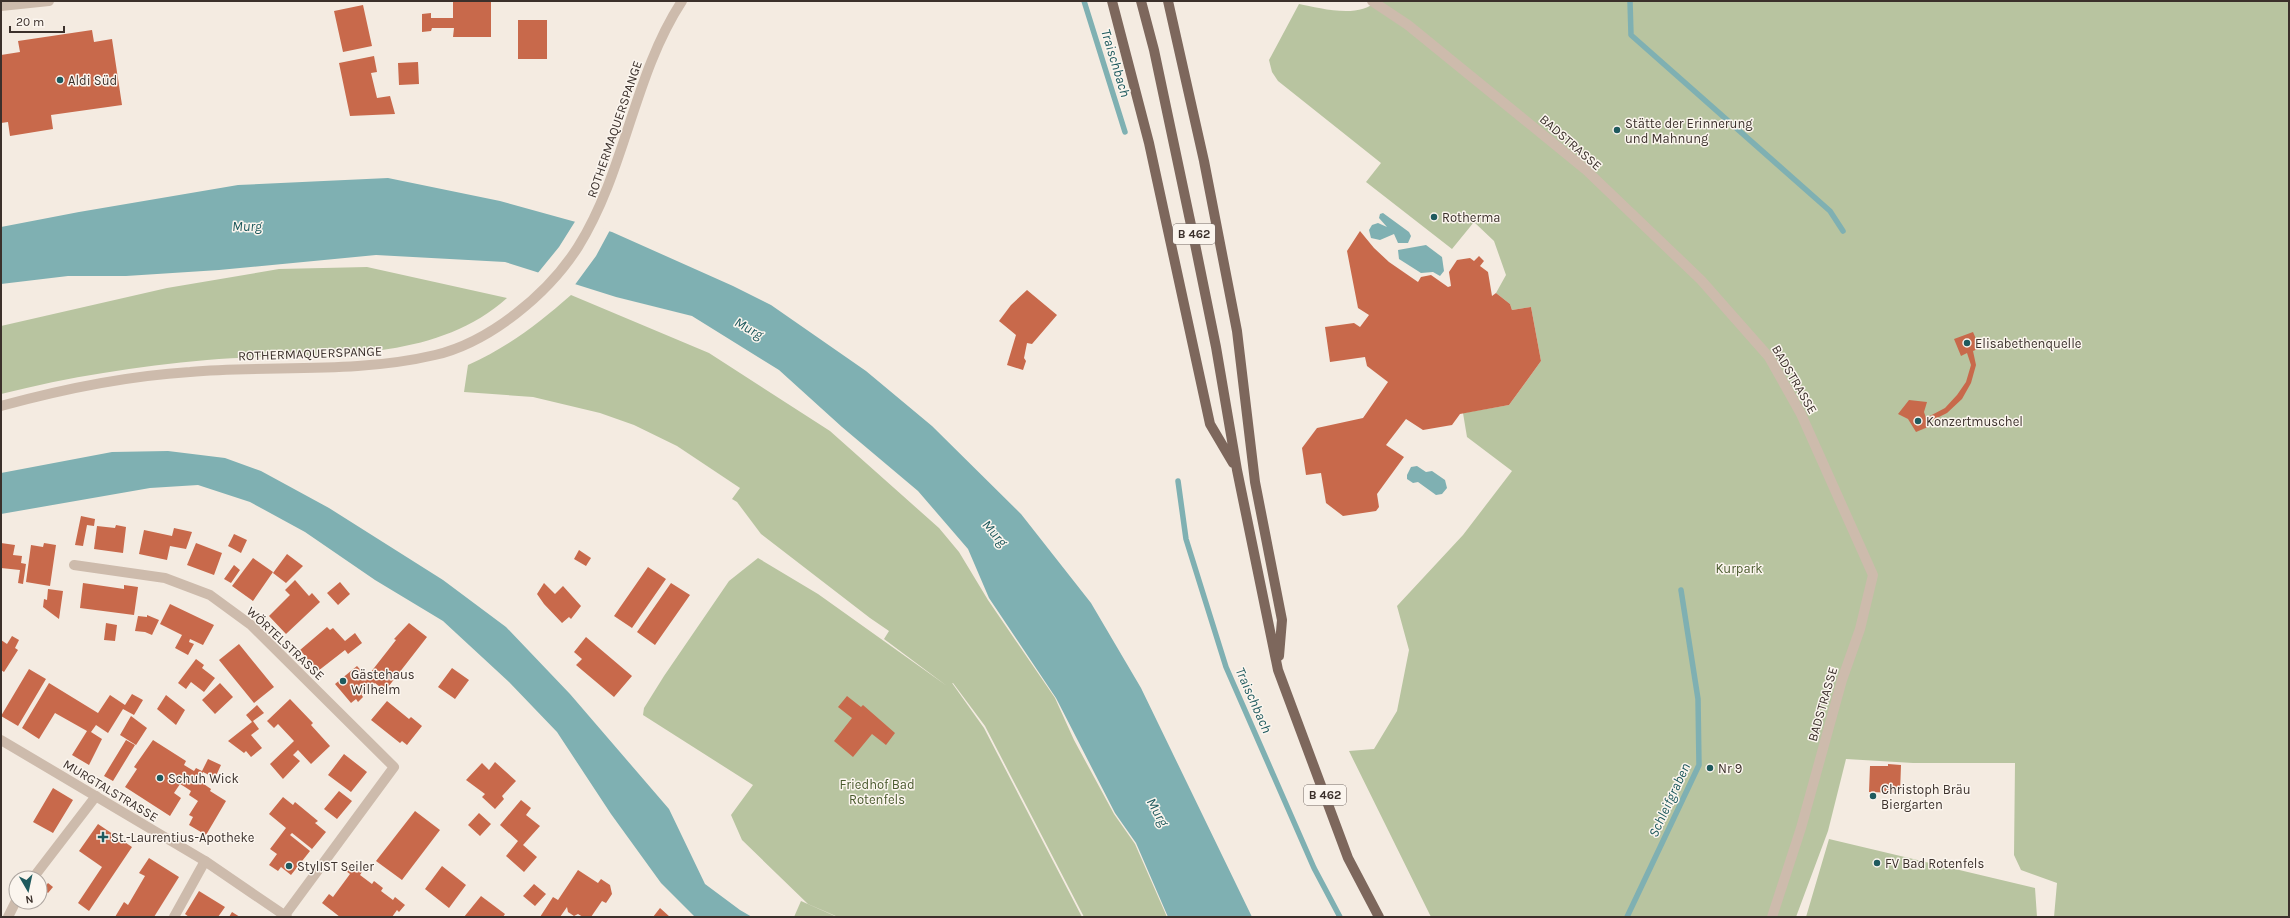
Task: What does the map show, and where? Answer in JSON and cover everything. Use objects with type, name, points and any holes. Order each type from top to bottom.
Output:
[{"type":"main road","points":[[1112,1],[1149,143],[1210,424],[1237,470]]},
{"type":"main road","name":"B 462","points":[[1141,1],[1154,50],[1195,244],[1216,347],[1237,470],[1278,670],[1348,858],[1379,917]]},
{"type":"main road","points":[[1168,1],[1204,161],[1237,331],[1255,482],[1282,620],[1278,670]]},
{"type":"street","points":[[1,6],[49,1]]},
{"type":"street","name":"ROTHERMAQUERSPANGE","points":[[1,406],[79,387],[133,378],[230,369],[348,367],[392,363],[437,355],[474,340],[506,321],[555,278],[585,235],[600,208],[613,176],[634,106],[666,25],[682,1]]},
{"type":"street","name":"BADSTRASSE","points":[[1372,1],[1408,25],[1585,169],[1701,280],[1770,357],[1801,414],[1873,575],[1860,629],[1842,680],[1800,828],[1772,917]]},
{"type":"street","name":"WÖRTELSTRASSE","points":[[74,565],[165,578],[210,595],[251,625],[394,767],[286,916]]},
{"type":"street","name":"MURGTALSTRASSE","points":[[1,740],[205,861],[286,916]]},
{"type":"street","points":[[39,870],[96,796]]},
{"type":"street","points":[[174,917],[205,861]]},
{"type":"green space","name":"Kurpark","points":[[1376,1],[2289,1],[2289,917],[2054,917],[2057,883],[2021,870],[2014,855],[2015,763],[1913,763],[1846,759],[1828,831],[1796,917],[1431,917],[1349,751],[1374,749],[1397,711],[1409,650],[1397,606],[1463,535],[1512,471],[1467,437],[1463,413],[1509,405],[1541,361],[1531,307],[1512,310],[1510,304],[1496,293],[1506,275],[1494,241],[1474,222],[1452,249],[1366,182],[1381,163],[1278,81],[1272,72],[1269,60],[1299,4],[1328,10],[1350,11],[1360,10]]},
{"type":"green space","points":[[367,267],[507,298],[475,321],[441,336],[403,346],[364,352],[207,360],[155,365],[78,377],[1,394],[1,326],[167,288],[279,269]]},
{"type":"green space","points":[[571,295],[709,353],[830,431],[939,528],[959,552],[988,600],[1055,698],[1074,740],[1114,814],[1135,844],[1167,917],[1084,917],[985,726],[953,683],[947,686],[884,639],[889,631],[761,534],[737,502],[732,499],[740,488],[677,446],[634,425],[600,413],[533,397],[464,392],[468,365],[509,343],[547,316]]},
{"type":"green space","name":"Friedhof Bad Rotenfels","points":[[758,558],[818,594],[947,686],[952,683],[984,728],[1082,917],[838,917],[808,904],[742,840],[731,815],[753,785],[643,715],[644,708],[664,676],[729,581]]},
{"type":"green space","name":"FV Bad Rotenfels","points":[[1829,839],[2035,888],[2037,917],[1806,917]]},
{"type":"green space","points":[[801,901],[837,917],[794,917]]},
{"type":"water","name":"Murg","points":[[388,178],[500,201],[612,232],[733,286],[771,305],[866,371],[932,426],[1021,514],[1091,603],[1141,688],[1252,917],[1168,917],[1136,843],[1115,813],[1056,698],[989,598],[968,549],[918,491],[842,427],[779,370],[692,316],[616,297],[505,262],[376,255],[219,270],[126,276],[68,276],[1,284],[1,227],[238,185]]},
{"type":"water","points":[[1383,213],[1409,232],[1411,236],[1408,243],[1398,243],[1394,234],[1380,240],[1371,238],[1369,230],[1372,225],[1378,223],[1387,227],[1379,218],[1380,214]]},
{"type":"water","points":[[1426,245],[1442,257],[1444,271],[1440,276],[1433,272],[1421,273],[1399,259],[1398,250]]},
{"type":"water","points":[[168,451],[225,458],[261,471],[329,508],[443,580],[506,627],[570,694],[669,809],[705,884],[752,917],[695,917],[661,883],[611,814],[557,732],[509,682],[443,621],[375,580],[305,532],[250,502],[198,485],[150,488],[1,514],[1,473],[112,452]]},
{"type":"water","points":[[1417,466],[1426,472],[1432,471],[1445,480],[1447,488],[1442,494],[1436,495],[1418,482],[1413,483],[1407,479],[1407,475],[1411,467]]},
{"type":"pier","points":[[576,220],[610,230],[596,256],[574,286],[537,274],[559,247]]},
{"type":"building","points":[[453,1],[491,1],[491,37],[453,37],[454,28],[432,28],[431,31],[422,32],[422,14],[431,13],[431,18],[453,18]]},
{"type":"building","points":[[363,5],[372,46],[343,52],[334,11]]},
{"type":"building","points":[[518,20],[547,20],[547,59],[518,59]]},
{"type":"building","name":"Aldi Süd","points":[[92,30],[94,42],[112,39],[122,105],[51,115],[53,129],[10,136],[8,122],[1,123],[1,55],[20,52],[18,41]]},
{"type":"building","points":[[374,56],[377,72],[371,73],[377,98],[390,96],[395,114],[350,116],[339,63]]},
{"type":"building","points":[[418,62],[419,84],[399,85],[398,63]]},
{"type":"building","points":[[1360,231],[1374,248],[1389,262],[1418,282],[1421,277],[1431,275],[1448,287],[1451,286],[1449,272],[1457,260],[1470,258],[1474,261],[1479,256],[1484,261],[1480,266],[1488,272],[1492,296],[1496,293],[1510,304],[1512,310],[1531,307],[1541,361],[1509,405],[1460,414],[1452,425],[1423,430],[1406,419],[1386,445],[1404,457],[1377,494],[1379,507],[1376,511],[1343,516],[1326,503],[1321,473],[1306,475],[1302,448],[1317,428],[1363,418],[1388,382],[1367,366],[1365,357],[1330,362],[1325,327],[1354,323],[1360,327],[1369,315],[1358,308],[1347,251]]},
{"type":"building","points":[[1027,290],[1057,315],[1032,344],[1027,343],[1024,358],[1026,361],[1023,370],[1007,365],[1016,335],[999,321],[1011,305]]},
{"type":"building","points":[[1973,332],[1980,348],[1973,351],[1976,365],[1971,383],[1962,399],[1947,413],[1927,423],[1928,427],[1916,432],[1908,419],[1898,414],[1909,400],[1927,402],[1924,412],[1926,418],[1945,408],[1957,395],[1966,382],[1971,365],[1967,353],[1961,356],[1954,339]]},
{"type":"building","points":[[81,516],[95,519],[94,526],[87,525],[83,546],[75,545]]},
{"type":"building","points":[[116,525],[126,527],[123,553],[94,549],[97,526],[115,528]]},
{"type":"building","points":[[174,528],[192,532],[186,549],[170,546],[167,560],[139,554],[144,530],[172,536]]},
{"type":"building","points":[[234,534],[247,540],[241,553],[228,546]]},
{"type":"building","points":[[1,543],[15,545],[13,555],[22,556],[21,563],[26,564],[23,584],[18,583],[20,570],[1,568]]},
{"type":"building","points":[[44,543],[56,545],[50,586],[26,582],[31,545],[43,547]]},
{"type":"building","points":[[196,543],[222,553],[214,575],[187,565]]},
{"type":"building","points":[[579,550],[591,558],[586,566],[574,559]]},
{"type":"building","points":[[287,554],[303,566],[286,583],[273,573]]},
{"type":"building","points":[[253,558],[273,572],[253,601],[232,586]]},
{"type":"building","points":[[234,565],[240,570],[231,583],[224,579]]},
{"type":"building","points":[[648,567],[666,579],[632,628],[614,616]]},
{"type":"building","points":[[295,580],[309,596],[312,593],[320,602],[286,634],[269,616],[290,595],[285,590]]},
{"type":"building","points":[[340,582],[350,594],[338,605],[327,593]]},
{"type":"building","points":[[83,583],[124,589],[124,585],[138,587],[134,615],[80,608]]},
{"type":"building","points":[[544,583],[555,594],[563,586],[581,606],[571,619],[569,617],[562,623],[544,604],[537,594]]},
{"type":"building","points":[[671,583],[690,595],[655,645],[637,632]]},
{"type":"building","points":[[48,589],[63,591],[59,619],[43,607],[44,599],[47,600]]},
{"type":"building","points":[[170,604],[214,625],[203,645],[190,639],[189,642],[194,644],[188,655],[175,648],[182,635],[160,624]]},
{"type":"building","points":[[147,615],[159,620],[152,635],[145,632],[135,631],[138,616],[147,617]]},
{"type":"building","points":[[106,623],[117,625],[115,641],[104,640]]},
{"type":"building","points":[[409,623],[427,637],[385,691],[375,683],[361,694],[363,697],[358,702],[356,699],[351,703],[335,684],[357,666],[367,677],[396,640],[394,639]]},
{"type":"building","points":[[327,627],[330,630],[333,628],[345,641],[355,633],[362,643],[348,654],[345,650],[318,671],[300,650]]},
{"type":"building","points":[[12,636],[19,640],[15,648],[18,650],[4,672],[1,670],[1,640],[7,644]]},
{"type":"building","points":[[586,637],[632,676],[614,697],[576,665],[582,659],[574,652]]},
{"type":"building","points":[[239,644],[274,687],[254,703],[219,660]]},
{"type":"building","points":[[196,659],[204,665],[202,668],[215,678],[204,692],[191,682],[186,689],[178,683]]},
{"type":"building","points":[[452,668],[469,680],[455,699],[438,687]]},
{"type":"building","points":[[29,669],[46,679],[18,726],[1,716]]},
{"type":"building","points":[[49,683],[98,713],[110,695],[125,705],[132,694],[143,700],[134,715],[123,709],[108,733],[96,725],[91,732],[102,739],[89,765],[72,755],[87,731],[55,713],[39,739],[22,728]]},
{"type":"building","points":[[220,683],[233,697],[215,714],[202,700]]},
{"type":"building","points":[[166,695],[185,710],[176,725],[157,709]]},
{"type":"building","points":[[847,696],[861,707],[863,705],[895,733],[886,745],[872,734],[853,757],[834,741],[852,718],[838,707]]},
{"type":"building","points":[[290,699],[313,723],[311,725],[330,746],[311,764],[298,750],[293,755],[300,761],[283,779],[270,764],[294,741],[278,724],[274,728],[267,721]]},
{"type":"building","points":[[387,701],[409,719],[411,717],[422,726],[407,745],[402,741],[400,743],[371,720]]},
{"type":"building","points":[[257,705],[264,713],[253,721],[259,729],[251,735],[262,748],[251,757],[246,751],[244,753],[228,741],[252,722],[246,715]]},
{"type":"building","points":[[131,716],[147,728],[136,745],[120,735]]},
{"type":"building","points":[[126,740],[135,745],[113,781],[104,776]]},
{"type":"building","points":[[153,740],[186,761],[184,765],[194,771],[196,768],[202,771],[208,759],[221,765],[215,778],[203,772],[198,780],[211,789],[210,791],[226,801],[206,835],[189,825],[193,817],[189,815],[198,801],[189,795],[191,791],[180,784],[174,793],[181,798],[170,816],[125,787],[137,769],[134,767]]},
{"type":"building","points":[[344,754],[367,772],[351,792],[328,775]]},
{"type":"building","points":[[495,762],[516,781],[502,796],[504,799],[495,809],[482,797],[485,794],[466,780],[482,763],[489,770]]},
{"type":"building","points":[[1888,764],[1901,765],[1900,793],[1869,792],[1870,766],[1888,766]]},
{"type":"building","points":[[53,788],[73,800],[53,833],[33,822]]},
{"type":"building","points":[[339,791],[352,801],[337,819],[324,809]]},
{"type":"building","points":[[283,797],[293,805],[295,802],[318,821],[315,823],[326,832],[312,849],[292,833],[290,835],[310,851],[291,875],[281,867],[278,871],[269,865],[277,854],[270,849],[286,828],[269,814]]},
{"type":"building","points":[[521,800],[531,808],[526,815],[540,826],[523,845],[537,857],[524,872],[506,856],[518,841],[500,825]]},
{"type":"building","points":[[415,811],[440,830],[402,880],[376,861]]},
{"type":"building","points":[[479,813],[491,824],[480,836],[468,825]]},
{"type":"building","points":[[98,824],[132,847],[89,911],[78,903],[102,867],[79,851]]},
{"type":"building","points":[[149,858],[179,877],[154,917],[115,917],[124,902],[128,905],[145,876],[139,873]]},
{"type":"building","points":[[352,864],[362,872],[360,875],[372,884],[374,881],[383,888],[381,891],[393,900],[395,897],[405,905],[399,912],[397,910],[392,917],[340,917],[322,903],[329,894],[333,897],[350,874],[346,871]]},
{"type":"building","points":[[442,866],[466,885],[449,908],[425,889]]},
{"type":"building","points":[[578,870],[598,883],[601,879],[610,885],[612,894],[606,903],[602,901],[591,917],[583,917],[578,914],[574,916],[568,912],[567,907],[560,917],[540,917],[553,897],[558,900]]},
{"type":"building","points":[[48,883],[53,887],[48,893]]},
{"type":"building","points":[[534,884],[546,894],[535,906],[523,896]]},
{"type":"building","points":[[199,891],[225,907],[218,917],[189,917],[185,914]]},
{"type":"building","points":[[481,896],[505,914],[503,917],[464,917]]},
{"type":"building","points":[[660,908],[670,917],[653,917]]},
{"type":"building","points":[[232,912],[240,917],[229,917]]},
{"type":"waterway","name":"Traischbach","points":[[1084,1],[1125,132]]},
{"type":"waterway","points":[[1630,1],[1631,35],[1830,211],[1843,231]]},
{"type":"waterway","name":"Traischbach","points":[[1178,481],[1186,539],[1226,667],[1314,868],[1340,917]]},
{"type":"waterway","name":"Schleifgraben","points":[[1627,917],[1699,765],[1698,699],[1681,590]]},
{"type":"place","name":"Aldi Süd","points":[[60,80]]},
{"type":"place","name":"Stätte der Erinnerung und Mahnung","points":[[1617,130]]},
{"type":"place","name":"Rotherma","points":[[1434,217]]},
{"type":"place","name":"Elisabethenquelle","points":[[1967,343]]},
{"type":"place","name":"Konzertmuschel","points":[[1918,421]]},
{"type":"place","name":"Gästehaus Wilhelm","points":[[343,681]]},
{"type":"place","name":"Nr 9","points":[[1710,768]]},
{"type":"place","name":"Schuh Wick","points":[[160,778]]},
{"type":"place","name":"Christoph Bräu Biergarten","points":[[1873,796]]},
{"type":"place","name":"St.-Laurentius-Apotheke","points":[[103,837]]},
{"type":"place","name":"FV Bad Rotenfels","points":[[1877,863]]},
{"type":"place","name":"StylIST Seiler","points":[[289,866]]}]
